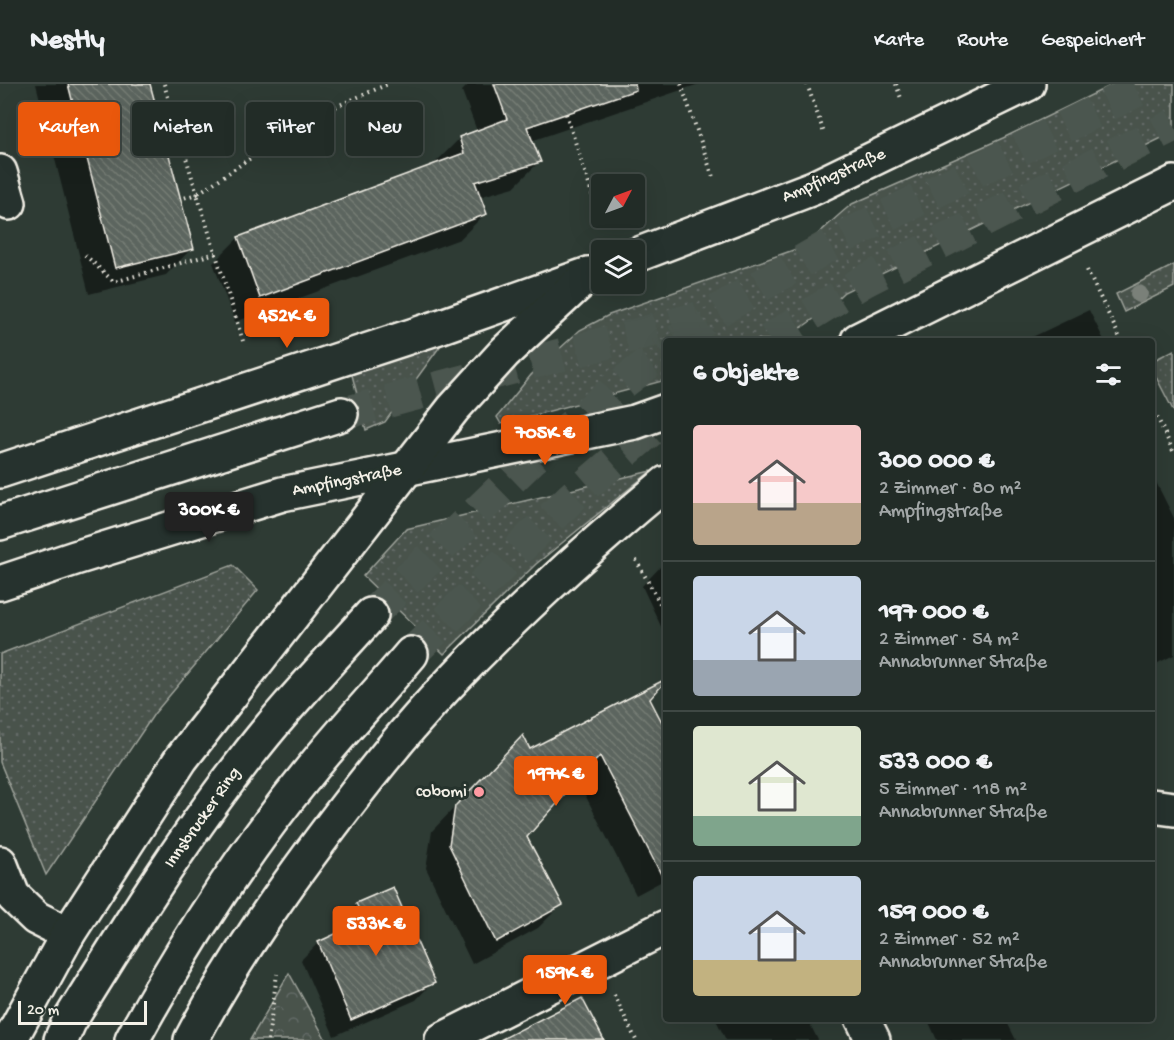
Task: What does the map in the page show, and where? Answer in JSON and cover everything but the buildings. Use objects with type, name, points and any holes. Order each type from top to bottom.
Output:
[{"type":"main road","name":"Ampfingstraße","points":[[645,252],[813,188],[1028,84]]},
{"type":"main road","points":[[0,172],[9,203]]},
{"type":"main road","points":[[862,338],[1174,183]]},
{"type":"main road","points":[[0,471],[439,327],[591,272]]},
{"type":"main road","points":[[10,1040],[68,934],[181,759],[453,409],[505,352],[591,275]]},
{"type":"main road","name":"Ampfingstraße","points":[[0,583],[282,494],[635,422],[663,412]]},
{"type":"main road","points":[[0,523],[341,414]]},
{"type":"main road","points":[[191,1040],[215,995],[295,873],[373,772],[450,683],[584,552],[663,486]]},
{"type":"main road","name":"Innsbrucker Ring","points":[[61,1040],[69,1022],[142,903],[242,763],[309,683],[371,615]]},
{"type":"main road","points":[[132,1040],[164,982],[243,860],[310,771],[411,654]]},
{"type":"main road","points":[[1155,806],[1174,809]]},
{"type":"main road","points":[[0,863],[13,896],[36,918],[68,934]]},
{"type":"main road","points":[[442,1040],[663,929]]},
{"type":"main road","points":[[864,1022],[873,1040]]},
{"type":"path","points":[[164,84],[243,341]]},
{"type":"path","points":[[180,199],[197,194],[312,117],[388,84]]},
{"type":"path","points":[[681,84],[714,180]]},
{"type":"path","points":[[807,84],[824,133]]},
{"type":"path","points":[[896,84],[902,100]]},
{"type":"path","points":[[566,114],[591,190]]},
{"type":"path","points":[[1070,235],[1120,338]]},
{"type":"path","points":[[85,255],[114,282],[216,253]]},
{"type":"path","points":[[1155,412],[1174,453]]},
{"type":"path","points":[[631,552],[663,609]]},
{"type":"path","points":[[268,1040],[278,972]]},
{"type":"path","points":[[614,994],[636,1040]]},
{"type":"green space","points":[[1114,84],[1174,84],[1174,132],[844,292],[813,320],[786,336],[781,338],[663,338],[663,381],[501,424],[497,417],[531,375],[580,330],[609,315],[802,247],[852,204],[1003,138]]},
{"type":"green space","points":[[1174,265],[1174,287],[1124,312],[1116,294]]},
{"type":"green space","points":[[441,345],[385,422],[366,430],[351,371]]},
{"type":"green space","points":[[1174,350],[1174,412],[1155,375],[1155,360]]},
{"type":"green space","points":[[651,471],[536,564],[444,654],[363,576],[406,529]]},
{"type":"green space","points":[[233,565],[258,590],[154,714],[46,875],[0,762],[0,654]]},
{"type":"green space","points":[[289,973],[326,1040],[250,1040]]},
{"type":"tunnel","points":[[681,338],[714,313],[840,239],[1150,84]]},
{"type":"tunnel","points":[[772,338],[864,281],[1174,125]]},
{"type":"tunnel","points":[[341,414],[698,318]]},
{"type":"tunnel","points":[[371,615],[533,458],[663,352]]},
{"type":"tunnel","points":[[411,654],[571,498],[663,420]]},
{"type":"place","name":"cobomi","points":[[479,792]]}]
